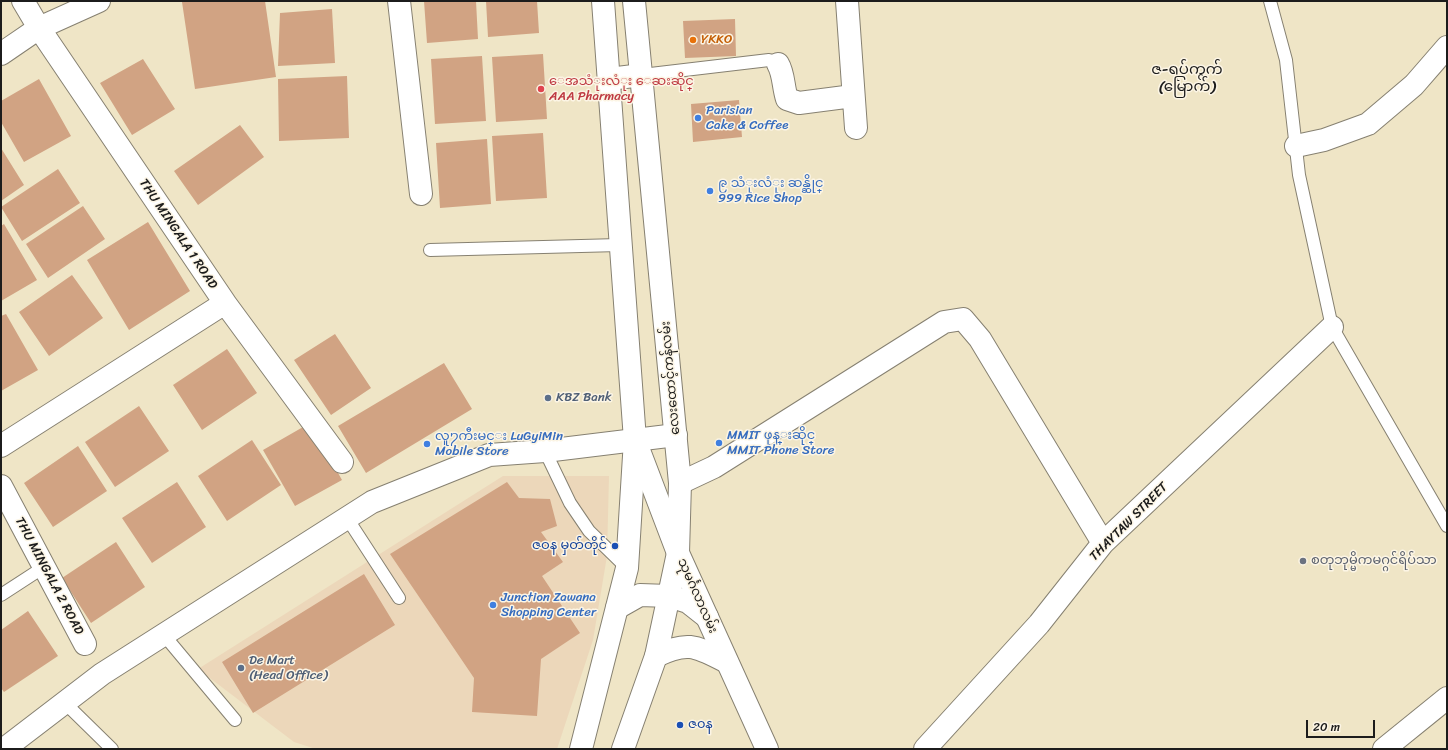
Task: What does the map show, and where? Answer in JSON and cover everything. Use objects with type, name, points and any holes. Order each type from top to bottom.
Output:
[{"type":"street","name":"THU MINGALA 1 ROAD","points":[[23,1],[39,28],[225,303],[342,462]]},
{"type":"street","points":[[1,54],[39,28],[99,1]]},
{"type":"street","points":[[399,1],[421,194]]},
{"type":"street","points":[[581,749],[627,568],[635,440],[619,245],[603,1]]},
{"type":"street","name":"လေးထောင့်ကန်လမ်း","points":[[623,749],[656,656],[669,596],[678,553],[680,483],[634,1]]},
{"type":"street","points":[[847,1],[856,128]]},
{"type":"street","points":[[1296,146],[1324,140],[1368,124],[1414,85],[1447,47]]},
{"type":"street","points":[[778,64],[782,70],[784,90],[787,99],[799,103],[853,96]]},
{"type":"street","points":[[609,79],[642,75]]},
{"type":"street","points":[[1,446],[225,303]]},
{"type":"street","points":[[680,483],[714,467],[944,322],[963,319],[980,339],[1103,543]]},
{"type":"street","name":"THAYTAW STREET","points":[[924,749],[1039,624],[1103,543],[1332,327]]},
{"type":"street","points":[[4,749],[102,674],[372,502],[489,455],[545,451],[676,435]]},
{"type":"street","name":"သုမင်္ဂလာလမ်း","points":[[635,440],[678,553],[767,749]]},
{"type":"street","name":"THU MINGALA 2 ROAD","points":[[1,486],[85,644]]},
{"type":"street","points":[[617,608],[640,595],[669,596],[688,602],[707,617]]},
{"type":"street","points":[[656,656],[671,649],[686,645],[697,648],[728,662]]},
{"type":"street","points":[[1384,749],[1447,698]]},
{"type":"lane","points":[[1270,1],[1286,60],[1299,175],[1332,327],[1447,526]]},
{"type":"lane","points":[[642,75],[769,60],[778,64]]},
{"type":"lane","points":[[430,250],[619,245]]},
{"type":"lane","points":[[545,451],[570,503],[585,526],[627,568]]},
{"type":"lane","points":[[347,518],[399,598]]},
{"type":"lane","points":[[1,595],[44,567]]},
{"type":"lane","points":[[164,635],[235,720]]},
{"type":"lane","points":[[65,703],[112,749]]},
{"type":"shaded area","points":[[503,476],[609,476],[607,556],[593,640],[557,749],[316,749],[294,742],[198,669]]},
{"type":"building","points":[[265,1],[276,77],[195,89],[182,2]]},
{"type":"building","points":[[424,1],[476,1],[478,39],[427,43]]},
{"type":"building","points":[[486,1],[537,1],[539,33],[488,37]]},
{"type":"building","points":[[332,9],[335,63],[278,66],[280,13]]},
{"type":"building","points":[[735,19],[736,56],[685,58],[683,21]]},
{"type":"building","points":[[543,54],[547,119],[496,122],[492,57]]},
{"type":"building","points":[[482,56],[486,121],[435,124],[431,59]]},
{"type":"building","points":[[143,59],[175,109],[132,135],[100,83]]},
{"type":"building","points":[[347,76],[349,138],[279,141],[278,79]]},
{"type":"building","points":[[39,79],[71,136],[24,162],[1,122],[1,101]]},
{"type":"building","points":[[739,100],[742,137],[693,142],[691,104]]},
{"type":"building","points":[[240,125],[264,157],[198,205],[174,171]]},
{"type":"building","points":[[543,133],[547,198],[496,201],[492,136]]},
{"type":"building","points":[[487,139],[491,204],[440,208],[436,143]]},
{"type":"building","points":[[1,148],[24,185],[1,201]]},
{"type":"building","points":[[58,169],[80,203],[22,241],[1,207]]},
{"type":"building","points":[[83,206],[105,239],[48,278],[26,244]]},
{"type":"building","points":[[148,222],[190,291],[129,330],[87,260]]},
{"type":"building","points":[[4,224],[37,280],[1,301],[1,226]]},
{"type":"building","points":[[72,275],[103,318],[49,356],[19,312]]},
{"type":"building","points":[[6,314],[38,370],[1,391],[1,316]]},
{"type":"building","points":[[335,334],[371,388],[331,415],[294,360]]},
{"type":"building","points":[[227,349],[257,393],[202,430],[173,385]]},
{"type":"building","points":[[444,363],[472,409],[366,473],[338,426]]},
{"type":"building","points":[[139,406],[169,451],[115,487],[85,442]]},
{"type":"building","points":[[310,423],[342,480],[295,506],[263,450]]},
{"type":"building","points":[[252,440],[281,485],[227,521],[198,476]]},
{"type":"building","points":[[78,446],[107,491],[53,527],[24,483]]},
{"type":"building","points":[[177,482],[206,527],[152,563],[122,518]]},
{"type":"building","name":"Junction Zawana Shopping Center","points":[[507,482],[519,498],[550,499],[557,526],[541,532],[563,562],[542,576],[580,633],[541,659],[537,716],[472,712],[474,678],[390,554]]},
{"type":"building","points":[[116,542],[145,587],[91,623],[62,578]]},
{"type":"building","points":[[364,574],[395,625],[253,713],[222,662]]},
{"type":"building","points":[[28,611],[58,656],[4,692],[1,688],[1,630]]},
{"type":"place","name":"YKKO","points":[[693,40]]},
{"type":"place","name":"ေအသံုးလံုး ေဆးဆိုင္ AAA Pharmacy","points":[[541,89]]},
{"type":"place","name":"Parisian Cake & Coffee","points":[[698,118]]},
{"type":"place","name":"၉ သံုးလံုး ဆန္ဆိုင္ 999 Rice Shop","points":[[710,191]]},
{"type":"place","name":"KBZ Bank","points":[[548,398]]},
{"type":"place","name":"MMIT ဖုန္းဆိုင္ MMIT Phone Store","points":[[719,443]]},
{"type":"place","name":"လူ႒ကီးမင္း LuGyiMin Mobile Store","points":[[427,444]]},
{"type":"place","name":"ဇဝန မှတ်တိုင်","points":[[615,546]]},
{"type":"place","name":"စတုဘုမ္မိကမဂ္ဂင်ရိပ်သာ","points":[[1303,561]]},
{"type":"place","name":"Junction Zawana Shopping Center","points":[[493,605]]},
{"type":"place","name":"De Mart (Head Office)","points":[[241,668]]},
{"type":"place","name":"ဇ၀န","points":[[680,725]]},
{"type":"district","name":"ဇ-ရပ်ကွက် (မြောက်)","points":[[1187,78]]}]
